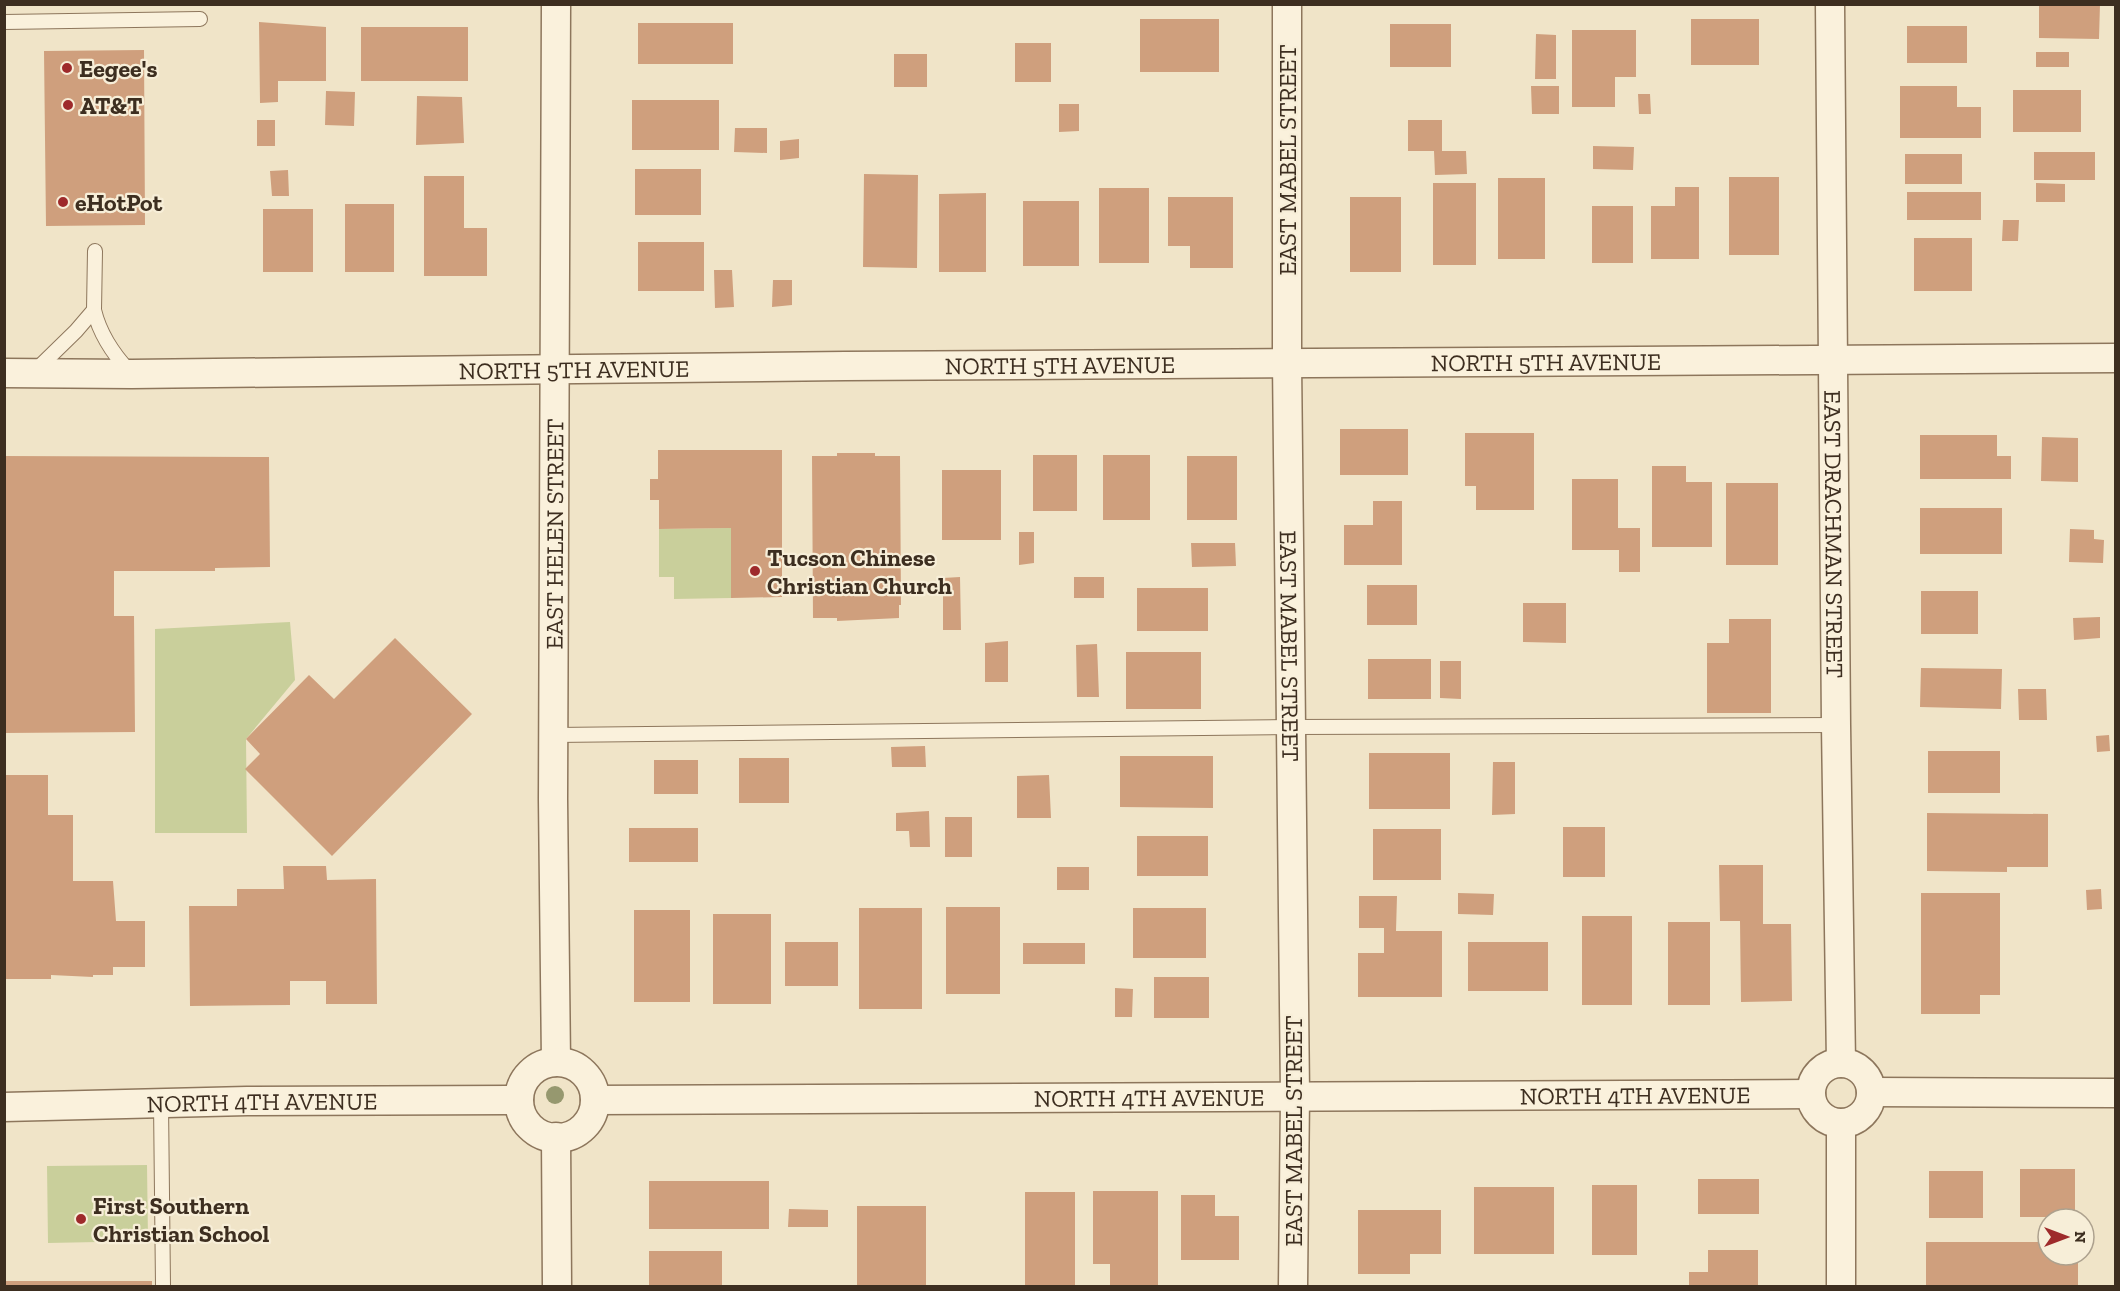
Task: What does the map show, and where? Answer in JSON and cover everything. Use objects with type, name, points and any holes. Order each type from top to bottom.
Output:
[{"type":"street","name":"EAST HELEN STREET","points":[[556,4],[554,735],[556,1062]]},
{"type":"street","name":"EAST MABEL STREET","points":[[1287,4],[1287,362],[1295,1095],[1293,1287]]},
{"type":"street","name":"EAST DRACHMAN STREET","points":[[1830,4],[1841,1063]]},
{"type":"street","name":"NORTH 5TH AVENUE","points":[[4,373],[132,374],[1287,362],[2115,358]]},
{"type":"street","points":[[563,1062],[576,1067],[586,1075],[592,1086],[595,1100],[592,1114],[585,1125],[574,1133],[556,1137],[538,1133],[528,1124],[519,1100],[521,1087],[528,1075],[538,1067],[563,1062]]},
{"type":"street","points":[[1841,1063],[1858,1068],[1869,1083],[1871,1092],[1870,1102],[1865,1111],[1859,1117],[1841,1123],[1832,1122],[1817,1112],[1811,1094],[1816,1076],[1823,1068],[1841,1063]]},
{"type":"street","points":[[1871,1092],[2115,1093]]},
{"type":"street","name":"NORTH 4TH AVENUE","points":[[595,1100],[1811,1094]]},
{"type":"street","name":"NORTH 4TH AVENUE","points":[[4,1107],[247,1101],[519,1100]]},
{"type":"street","points":[[1841,1123],[1841,1287]]},
{"type":"street","points":[[556,1137],[557,1287]]},
{"type":"lane","points":[[4,22],[200,19]]},
{"type":"lane","points":[[95,251],[94,310],[100,331],[114,355],[132,374]]},
{"type":"lane","points":[[33,373],[65,343],[94,310]]},
{"type":"lane","points":[[554,735],[1292,727],[1836,725]]},
{"type":"lane","points":[[161,1103],[163,1287]]},
{"type":"green space","points":[[731,528],[731,598],[674,599],[674,577],[659,577],[659,529]]},
{"type":"green space","points":[[290,622],[295,680],[246,739],[247,833],[155,833],[155,629]]},
{"type":"green space","points":[[147,1165],[148,1241],[48,1243],[47,1166]]},
{"type":"building","points":[[2039,4],[2100,4],[2099,39],[2039,38]]},
{"type":"building","points":[[1140,19],[1219,19],[1219,72],[1140,72]]},
{"type":"building","points":[[1691,19],[1759,19],[1759,65],[1691,65]]},
{"type":"building","points":[[259,22],[326,27],[326,81],[278,81],[278,102],[260,103]]},
{"type":"building","points":[[638,23],[733,23],[733,64],[638,64]]},
{"type":"building","points":[[1390,24],[1451,24],[1451,67],[1390,67]]},
{"type":"building","points":[[1907,26],[1967,26],[1967,63],[1907,63]]},
{"type":"building","points":[[361,27],[468,27],[468,81],[361,81]]},
{"type":"building","points":[[1572,30],[1636,30],[1636,77],[1615,77],[1615,107],[1572,107]]},
{"type":"building","points":[[1536,34],[1556,35],[1556,79],[1535,79]]},
{"type":"building","points":[[1015,43],[1051,43],[1051,82],[1015,82]]},
{"type":"building","points":[[144,50],[145,225],[46,226],[44,51]]},
{"type":"building","points":[[2036,52],[2069,52],[2069,67],[2036,67]]},
{"type":"building","points":[[894,54],[927,54],[927,87],[894,87]]},
{"type":"building","points":[[1531,86],[1559,86],[1559,114],[1532,114]]},
{"type":"building","points":[[1900,86],[1957,86],[1957,107],[1981,107],[1981,138],[1900,138]]},
{"type":"building","points":[[2013,90],[2081,90],[2081,132],[2013,132]]},
{"type":"building","points":[[326,91],[355,92],[354,126],[325,125]]},
{"type":"building","points":[[1638,94],[1650,94],[1651,114],[1639,114]]},
{"type":"building","points":[[417,96],[462,97],[464,143],[416,145]]},
{"type":"building","points":[[632,100],[719,100],[719,150],[632,150]]},
{"type":"building","points":[[1059,104],[1079,104],[1079,131],[1059,132]]},
{"type":"building","points":[[257,120],[275,120],[275,146],[257,146]]},
{"type":"building","points":[[1408,120],[1442,120],[1442,151],[1466,151],[1467,174],[1435,175],[1434,151],[1408,151]]},
{"type":"building","points":[[735,128],[767,128],[767,153],[734,152]]},
{"type":"building","points":[[799,139],[799,158],[780,160],[780,141]]},
{"type":"building","points":[[1593,146],[1634,147],[1633,170],[1593,169]]},
{"type":"building","points":[[2034,152],[2095,152],[2095,180],[2034,180]]},
{"type":"building","points":[[1905,154],[1962,154],[1962,184],[1905,184]]},
{"type":"building","points":[[635,169],[701,169],[701,215],[635,215]]},
{"type":"building","points":[[288,170],[289,196],[272,196],[270,171]]},
{"type":"building","points":[[864,174],[918,175],[917,268],[863,267]]},
{"type":"building","points":[[424,176],[464,176],[464,228],[487,228],[487,276],[424,276]]},
{"type":"building","points":[[1729,177],[1779,177],[1779,255],[1729,255]]},
{"type":"building","points":[[1498,178],[1545,178],[1545,259],[1498,259]]},
{"type":"building","points":[[1433,183],[1476,183],[1476,265],[1433,265]]},
{"type":"building","points":[[2036,183],[2065,184],[2065,202],[2036,202]]},
{"type":"building","points":[[1675,187],[1699,187],[1699,259],[1651,259],[1651,206],[1675,206]]},
{"type":"building","points":[[1099,188],[1149,188],[1149,263],[1099,263]]},
{"type":"building","points":[[1907,192],[1981,192],[1981,220],[1907,220]]},
{"type":"building","points":[[986,193],[986,272],[939,272],[939,194]]},
{"type":"building","points":[[1168,197],[1233,197],[1233,268],[1190,268],[1190,246],[1168,246]]},
{"type":"building","points":[[1350,197],[1401,197],[1401,272],[1350,272]]},
{"type":"building","points":[[1023,201],[1079,201],[1079,266],[1023,266]]},
{"type":"building","points":[[345,204],[394,204],[394,272],[345,272]]},
{"type":"building","points":[[1592,206],[1633,206],[1633,263],[1592,263]]},
{"type":"building","points":[[263,209],[313,209],[313,272],[263,272]]},
{"type":"building","points":[[2003,220],[2019,220],[2018,241],[2002,241]]},
{"type":"building","points":[[1914,238],[1972,238],[1972,291],[1914,291]]},
{"type":"building","points":[[638,242],[704,242],[704,291],[638,291]]},
{"type":"building","points":[[714,270],[732,270],[734,307],[715,308]]},
{"type":"building","points":[[773,280],[792,280],[792,305],[772,307]]},
{"type":"building","points":[[1340,429],[1408,429],[1408,475],[1340,475]]},
{"type":"building","points":[[1465,433],[1534,433],[1534,510],[1476,510],[1476,486],[1465,486]]},
{"type":"building","points":[[1920,435],[1997,435],[1997,456],[2011,456],[2011,479],[1920,479]]},
{"type":"building","points":[[2042,437],[2078,438],[2078,482],[2041,481]]},
{"type":"building","points":[[658,450],[782,450],[782,597],[731,598],[731,528],[659,529],[659,500],[650,500],[650,479],[658,479]]},
{"type":"building","points":[[837,453],[875,453],[875,456],[900,456],[901,605],[899,605],[899,618],[837,621],[837,618],[813,618],[812,456],[837,456]]},
{"type":"building","points":[[1033,455],[1077,455],[1077,511],[1033,511]]},
{"type":"building","points":[[1103,455],[1150,455],[1150,520],[1103,520]]},
{"type":"building","points":[[4,456],[269,457],[270,567],[215,568],[215,571],[114,571],[114,616],[134,616],[135,732],[4,733]]},
{"type":"building","points":[[1187,456],[1237,456],[1237,520],[1187,520]]},
{"type":"building","points":[[1652,466],[1686,466],[1686,482],[1712,482],[1712,547],[1652,547]]},
{"type":"building","points":[[942,470],[1001,470],[1001,540],[942,540]]},
{"type":"building","points":[[1572,479],[1618,479],[1618,528],[1640,528],[1640,572],[1619,572],[1619,550],[1572,550]]},
{"type":"building","points":[[1726,483],[1778,483],[1778,565],[1726,565]]},
{"type":"building","points":[[1373,501],[1402,501],[1402,565],[1344,565],[1344,525],[1373,525]]},
{"type":"building","points":[[1920,508],[2002,508],[2002,554],[1920,554]]},
{"type":"building","points":[[2070,529],[2094,530],[2094,539],[2104,540],[2103,563],[2069,562]]},
{"type":"building","points":[[1019,532],[1034,532],[1034,563],[1019,565]]},
{"type":"building","points":[[1191,543],[1235,543],[1236,566],[1192,567]]},
{"type":"building","points":[[960,577],[961,630],[943,630],[943,578]]},
{"type":"building","points":[[1074,577],[1104,577],[1104,598],[1074,598]]},
{"type":"building","points":[[1367,585],[1417,585],[1417,625],[1367,625]]},
{"type":"building","points":[[1137,588],[1208,588],[1208,631],[1137,631]]},
{"type":"building","points":[[1921,591],[1978,591],[1978,634],[1921,634]]},
{"type":"building","points":[[1523,603],[1566,603],[1566,643],[1523,642]]},
{"type":"building","points":[[2100,617],[2100,638],[2074,640],[2073,618]]},
{"type":"building","points":[[1729,619],[1771,619],[1771,713],[1707,713],[1707,643],[1729,643]]},
{"type":"building","points":[[395,638],[472,714],[332,856],[245,769],[260,754],[246,739],[309,675],[334,699]]},
{"type":"building","points":[[1008,641],[1008,682],[985,682],[985,643]]},
{"type":"building","points":[[1097,644],[1099,697],[1077,697],[1076,645]]},
{"type":"building","points":[[1126,652],[1201,652],[1201,709],[1126,709]]},
{"type":"building","points":[[1368,659],[1431,659],[1431,699],[1368,699]]},
{"type":"building","points":[[1440,661],[1461,661],[1461,699],[1440,698]]},
{"type":"building","points":[[1921,668],[2002,669],[2001,709],[1920,707]]},
{"type":"building","points":[[2018,689],[2046,689],[2047,720],[2019,720]]},
{"type":"building","points":[[2109,735],[2110,751],[2097,752],[2096,736]]},
{"type":"building","points":[[925,746],[926,767],[892,767],[891,747]]},
{"type":"building","points":[[1928,751],[2000,751],[2000,793],[1928,793]]},
{"type":"building","points":[[1369,753],[1450,753],[1450,809],[1369,809]]},
{"type":"building","points":[[1120,756],[1213,756],[1213,808],[1120,807]]},
{"type":"building","points":[[739,758],[789,758],[789,803],[739,803]]},
{"type":"building","points":[[654,760],[698,760],[698,794],[654,794]]},
{"type":"building","points":[[1493,762],[1515,762],[1515,814],[1492,815]]},
{"type":"building","points":[[4,775],[48,775],[48,815],[73,815],[73,881],[113,881],[116,921],[145,921],[145,967],[113,967],[113,975],[93,975],[93,977],[51,975],[51,979],[4,979]]},
{"type":"building","points":[[1049,775],[1051,818],[1017,818],[1017,776]]},
{"type":"building","points":[[929,811],[930,847],[910,847],[909,831],[896,831],[896,813]]},
{"type":"building","points":[[1927,813],[2048,814],[2048,867],[2007,867],[2007,872],[1927,871]]},
{"type":"building","points":[[945,817],[972,817],[972,857],[945,857]]},
{"type":"building","points":[[1563,827],[1605,827],[1605,877],[1563,877]]},
{"type":"building","points":[[629,828],[698,828],[698,862],[629,862]]},
{"type":"building","points":[[1373,829],[1441,829],[1441,880],[1373,880]]},
{"type":"building","points":[[1137,836],[1208,836],[1208,876],[1137,876]]},
{"type":"building","points":[[1719,865],[1763,865],[1763,924],[1791,924],[1792,1001],[1741,1002],[1740,921],[1720,921]]},
{"type":"building","points":[[283,866],[326,866],[327,880],[376,879],[377,1004],[326,1004],[326,981],[290,981],[290,1005],[190,1006],[189,906],[237,906],[237,889],[284,889]]},
{"type":"building","points":[[1057,867],[1089,867],[1089,890],[1057,890]]},
{"type":"building","points":[[2101,889],[2102,909],[2087,910],[2086,890]]},
{"type":"building","points":[[1458,893],[1494,894],[1493,915],[1458,914]]},
{"type":"building","points":[[1921,893],[2000,893],[2000,995],[1980,995],[1980,1014],[1921,1014]]},
{"type":"building","points":[[1359,896],[1397,896],[1396,931],[1442,931],[1442,997],[1358,997],[1358,953],[1384,953],[1384,928],[1359,928]]},
{"type":"building","points":[[946,907],[1000,907],[1000,994],[946,994]]},
{"type":"building","points":[[859,908],[922,908],[922,1009],[859,1009]]},
{"type":"building","points":[[1133,908],[1206,908],[1206,958],[1133,958]]},
{"type":"building","points":[[634,910],[690,910],[690,1002],[634,1002]]},
{"type":"building","points":[[713,914],[771,914],[771,1004],[713,1004]]},
{"type":"building","points":[[1582,916],[1632,916],[1632,1005],[1582,1005]]},
{"type":"building","points":[[1668,922],[1710,922],[1710,1005],[1668,1005]]},
{"type":"building","points":[[785,942],[838,942],[838,986],[785,986]]},
{"type":"building","points":[[1468,942],[1548,942],[1548,991],[1468,991]]},
{"type":"building","points":[[1023,943],[1085,943],[1085,964],[1023,964]]},
{"type":"building","points":[[1154,977],[1209,977],[1209,1018],[1154,1018]]},
{"type":"building","points":[[1115,988],[1133,989],[1132,1017],[1115,1017]]},
{"type":"building","points":[[2020,1169],[2075,1169],[2075,1207],[2036,1207],[2036,1217],[2020,1217]]},
{"type":"building","points":[[1929,1171],[1983,1171],[1983,1218],[1929,1218]]},
{"type":"building","points":[[1698,1179],[1759,1179],[1759,1214],[1698,1214]]},
{"type":"building","points":[[649,1181],[769,1181],[769,1229],[649,1229]]},
{"type":"building","points":[[1592,1185],[1637,1185],[1637,1255],[1592,1255]]},
{"type":"building","points":[[1474,1187],[1554,1187],[1554,1254],[1474,1254]]},
{"type":"building","points":[[1093,1191],[1158,1191],[1158,1286],[1110,1286],[1110,1264],[1093,1264]]},
{"type":"building","points":[[1025,1192],[1075,1192],[1075,1286],[1025,1286]]},
{"type":"building","points":[[1181,1195],[1215,1195],[1215,1216],[1239,1216],[1239,1260],[1181,1260]]},
{"type":"building","points":[[857,1206],[926,1206],[926,1286],[857,1286]]},
{"type":"building","points":[[789,1209],[828,1210],[828,1227],[788,1227]]},
{"type":"building","points":[[1358,1210],[1441,1210],[1441,1254],[1410,1254],[1410,1274],[1358,1274]]},
{"type":"building","points":[[1926,1242],[2036,1242],[2036,1267],[2078,1267],[2078,1286],[1926,1286]]},
{"type":"building","points":[[1708,1250],[1758,1250],[1758,1286],[1689,1286],[1689,1272],[1708,1272]]},
{"type":"building","points":[[649,1251],[722,1251],[722,1286],[649,1286]]},
{"type":"building","points":[[4,1281],[152,1281],[152,1286],[4,1286]]},
{"type":"place","name":"Eegee's","points":[[67,68]]},
{"type":"place","name":"AT&T","points":[[68,105]]},
{"type":"place","name":"eHotPot","points":[[63,202]]},
{"type":"place","name":"Tucson Chinese Christian Church","points":[[755,571]]},
{"type":"place","name":"First Southern Christian School","points":[[81,1219]]}]
